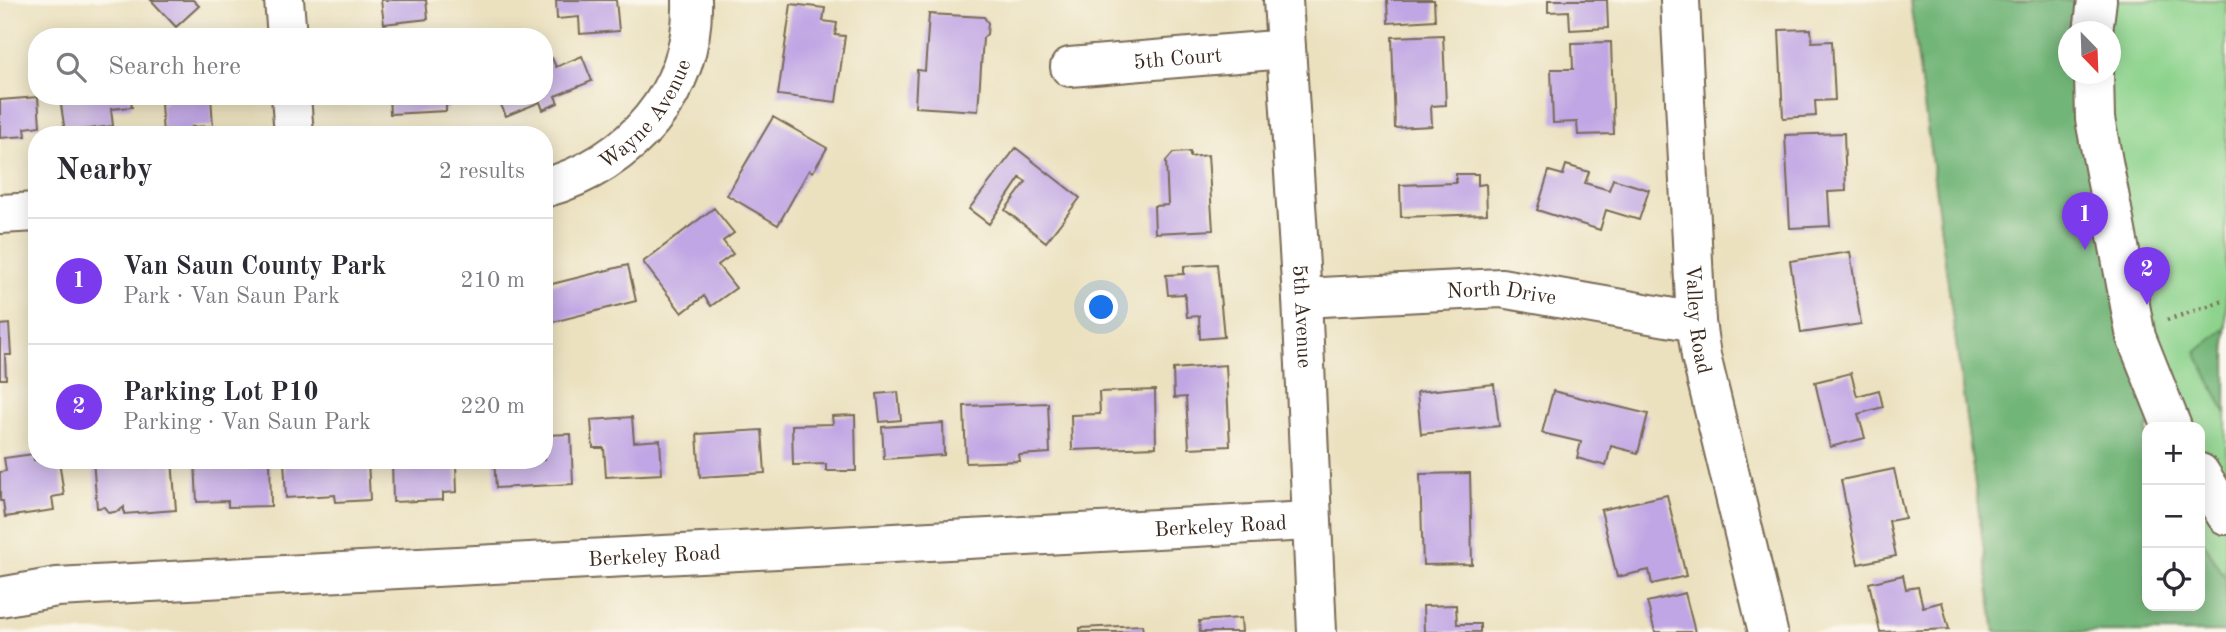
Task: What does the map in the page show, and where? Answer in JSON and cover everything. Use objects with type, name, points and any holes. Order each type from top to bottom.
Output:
[{"type":"street","points":[[284,0],[286,28]]},
{"type":"street","name":"Wayne Avenue","points":[[553,185],[604,164],[634,141],[660,110],[678,78],[690,40],[692,0]]},
{"type":"street","name":"5th Avenue","points":[[1283,0],[1302,298],[1317,632]]},
{"type":"street","name":"Valley Road","points":[[1680,0],[1696,322],[1701,356],[1768,632]]},
{"type":"street","points":[[2094,21],[2097,0]]},
{"type":"street","name":"5th Court","points":[[1070,67],[1286,49]]},
{"type":"street","points":[[2094,84],[2095,119],[2136,337],[2170,422]]},
{"type":"street","points":[[291,105],[293,126]]},
{"type":"street","points":[[0,214],[28,212]]},
{"type":"street","name":"North Drive","points":[[1302,298],[1501,288],[1696,322]]},
{"type":"street","points":[[2205,481],[2226,515]]},
{"type":"street","name":"Berkeley Road","points":[[0,597],[57,587],[1310,521]]},
{"type":"path","points":[[2166,321],[2226,300]]},
{"type":"green space","points":[[1910,0],[2226,0],[2226,632],[1995,632]]},
{"type":"green space","points":[[1910,0],[2083,0],[2090,21],[2058,21],[2058,84],[2103,84],[2155,422],[2142,422],[2142,611],[2205,611],[2205,544],[2226,579],[2226,632],[1995,632]]},
{"type":"green space","points":[[2226,328],[2226,414],[2196,352]]},
{"type":"building","points":[[151,0],[193,0],[199,6],[176,27]]},
{"type":"building","points":[[381,0],[426,0],[428,19],[384,24]]},
{"type":"building","points":[[556,0],[616,0],[619,31],[580,34],[579,17],[557,19]]},
{"type":"building","points":[[1387,0],[1434,0],[1435,20],[1388,23]]},
{"type":"building","points":[[1548,0],[1607,0],[1608,28],[1570,30],[1569,11],[1548,12]]},
{"type":"building","points":[[791,4],[825,8],[823,21],[837,23],[835,35],[845,36],[836,102],[778,95]]},
{"type":"building","points":[[929,14],[984,17],[988,23],[987,34],[983,38],[978,111],[915,107],[917,70],[925,71]]},
{"type":"building","points":[[1811,29],[1812,42],[1832,41],[1835,100],[1815,101],[1816,116],[1783,118],[1779,30]]},
{"type":"building","points":[[1443,35],[1446,105],[1431,106],[1432,126],[1395,128],[1392,37]]},
{"type":"building","points":[[1611,42],[1614,134],[1578,135],[1577,122],[1553,123],[1551,69],[1573,69],[1572,43]]},
{"type":"building","points":[[582,56],[592,81],[555,96],[558,103],[543,110],[541,105],[553,105],[553,60],[556,67]]},
{"type":"building","points":[[28,98],[28,105],[39,105],[40,126],[25,128],[26,136],[0,138],[0,100]]},
{"type":"building","points":[[61,105],[132,105],[111,109],[113,126],[64,126]]},
{"type":"building","points":[[161,105],[212,105],[213,126],[162,126]]},
{"type":"building","points":[[390,105],[446,105],[446,111],[390,114]]},
{"type":"building","points":[[501,105],[533,105],[506,116]]},
{"type":"building","points":[[773,117],[827,148],[813,172],[809,170],[778,225],[727,195]]},
{"type":"building","points":[[1844,133],[1846,191],[1828,192],[1830,226],[1790,228],[1785,135]]},
{"type":"building","points":[[1016,148],[1080,198],[1046,242],[1005,210],[1026,182],[1020,178],[989,224],[969,209]]},
{"type":"building","points":[[1190,152],[1190,157],[1208,155],[1213,230],[1155,233],[1154,206],[1168,205],[1166,161],[1173,153]]},
{"type":"building","points":[[1566,165],[1589,172],[1585,183],[1609,190],[1613,179],[1649,190],[1639,220],[1606,210],[1600,230],[1537,210],[1549,171],[1563,175]]},
{"type":"building","points":[[1456,174],[1478,174],[1478,185],[1486,184],[1487,214],[1401,217],[1400,185],[1456,183]]},
{"type":"building","points":[[714,208],[734,233],[723,241],[733,254],[718,265],[736,288],[711,306],[704,296],[682,313],[643,262]]},
{"type":"building","points":[[1850,252],[1861,324],[1801,333],[1790,261]]},
{"type":"building","points":[[1217,264],[1224,337],[1200,339],[1199,316],[1187,317],[1185,294],[1168,295],[1166,275],[1184,274],[1184,266]]},
{"type":"building","points":[[628,265],[636,301],[553,322],[553,284]]},
{"type":"building","points":[[9,324],[11,355],[5,355],[6,379],[0,379],[0,325]]},
{"type":"building","points":[[1226,365],[1230,446],[1189,448],[1186,397],[1174,398],[1173,369]]},
{"type":"building","points":[[1851,373],[1857,396],[1879,390],[1883,407],[1858,414],[1865,438],[1830,447],[1815,382]]},
{"type":"building","points":[[1494,384],[1499,426],[1421,434],[1417,392]]},
{"type":"building","points":[[1155,390],[1156,447],[1072,450],[1071,415],[1100,414],[1099,392]]},
{"type":"building","points":[[1553,391],[1648,414],[1638,453],[1611,446],[1606,466],[1577,458],[1581,442],[1542,433]]},
{"type":"building","points":[[898,392],[901,420],[880,422],[877,394]]},
{"type":"building","points":[[1048,403],[1050,453],[1019,455],[1020,461],[966,463],[964,406]]},
{"type":"building","points":[[855,415],[856,471],[826,471],[826,464],[793,465],[792,425],[833,424],[832,416]]},
{"type":"building","points":[[632,417],[634,442],[660,440],[662,474],[606,477],[604,448],[593,448],[591,420]]},
{"type":"building","points":[[943,423],[944,455],[884,459],[882,427]]},
{"type":"building","points":[[762,430],[765,473],[700,477],[697,434]]},
{"type":"building","points":[[571,434],[573,484],[496,488],[495,469],[553,469],[553,435]]},
{"type":"building","points":[[28,455],[28,469],[60,469],[64,495],[52,497],[54,510],[5,517],[3,501],[0,501],[0,472],[6,471],[4,458]]},
{"type":"building","points":[[94,469],[173,469],[176,510],[124,514],[124,507],[109,513],[104,507],[97,508]]},
{"type":"building","points":[[195,469],[270,469],[271,506],[228,507],[228,501],[197,502]]},
{"type":"building","points":[[284,469],[368,469],[370,500],[336,502],[335,495],[286,498]]},
{"type":"building","points":[[392,469],[456,469],[457,492],[443,493],[443,500],[393,502]]},
{"type":"building","points":[[1894,469],[1905,518],[1889,521],[1896,556],[1858,564],[1841,480]]},
{"type":"building","points":[[1470,473],[1472,564],[1423,565],[1420,474]]},
{"type":"building","points":[[1667,495],[1686,576],[1652,584],[1649,570],[1617,577],[1601,510]]},
{"type":"building","points":[[1903,575],[1906,589],[1918,587],[1923,607],[1942,602],[1949,629],[1880,632],[1869,583]]},
{"type":"building","points":[[1685,593],[1695,632],[1655,632],[1647,602]]},
{"type":"building","points":[[1456,605],[1457,624],[1480,624],[1480,632],[1424,632],[1423,606]]},
{"type":"building","points":[[1241,618],[1242,632],[1200,632],[1199,621]]},
{"type":"building","points":[[1142,625],[1143,632],[1080,632],[1080,628]]},
{"type":"place","name":"Van Saun County Park","points":[[2085,250]]},
{"type":"place","name":"Parking Lot P10","points":[[2147,305]]}]
